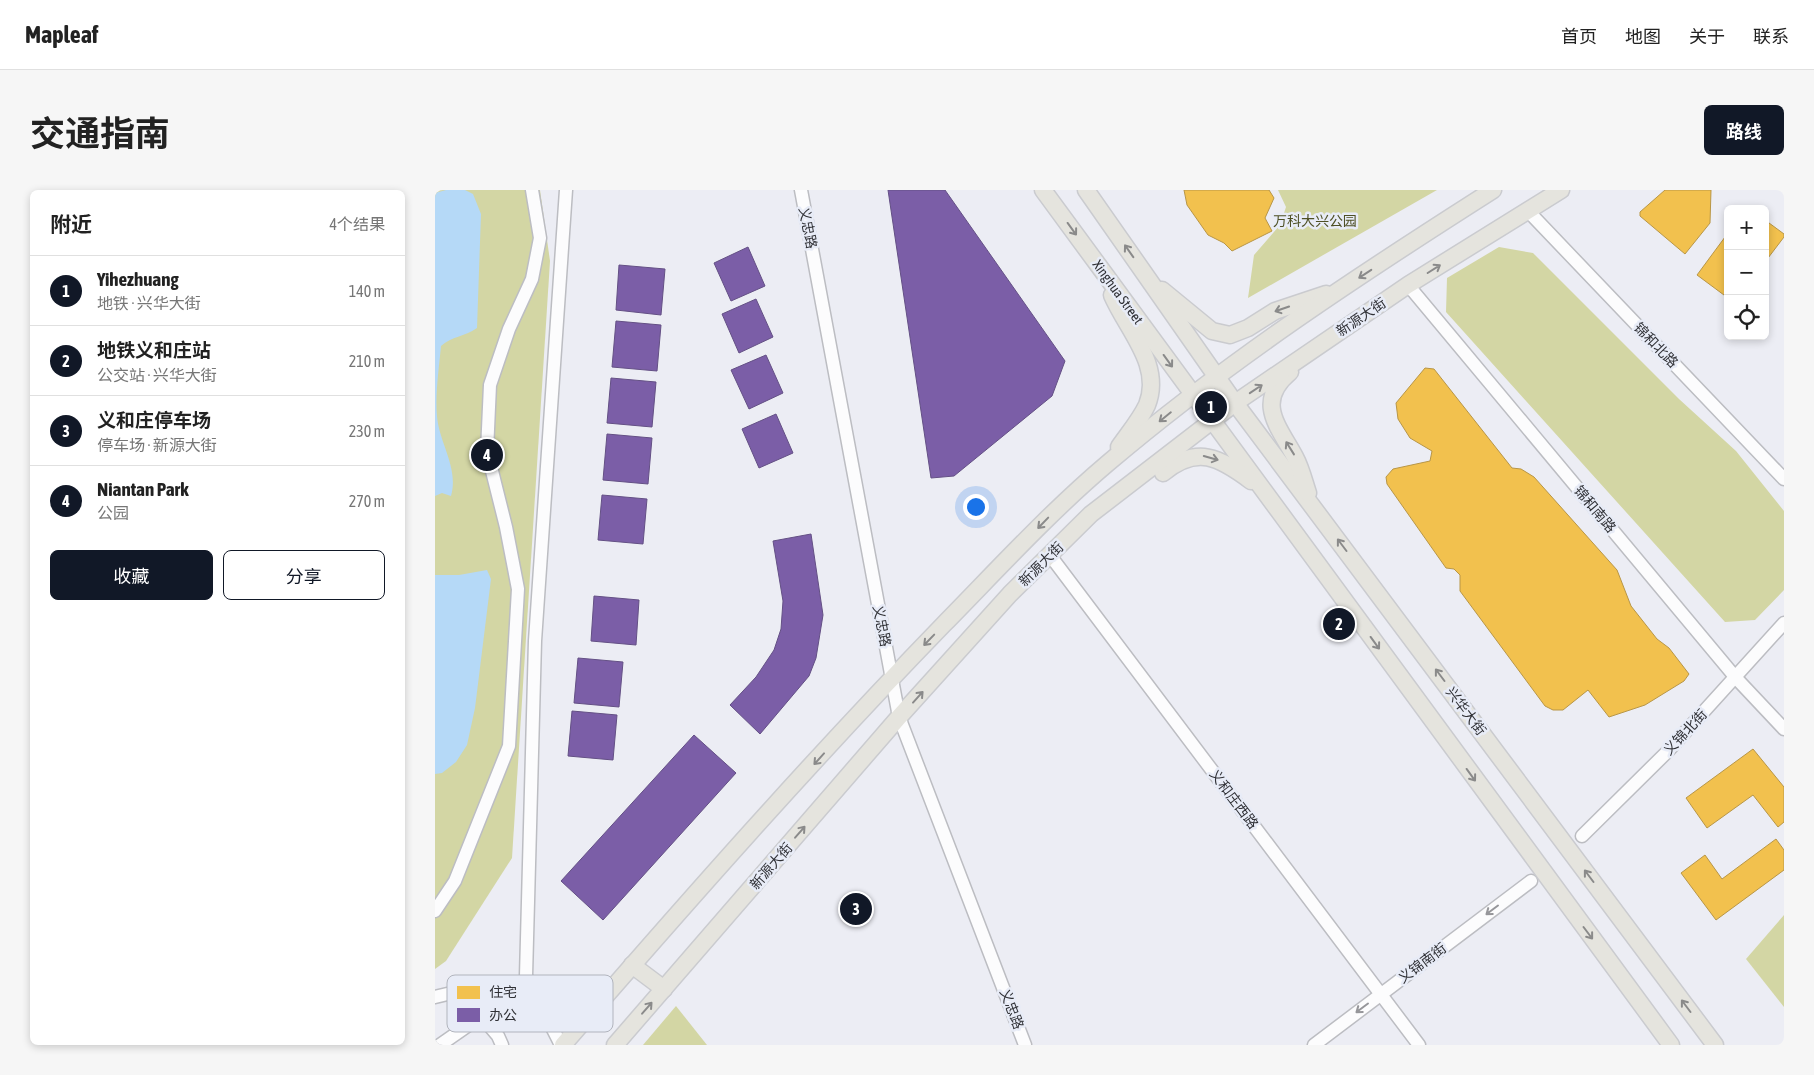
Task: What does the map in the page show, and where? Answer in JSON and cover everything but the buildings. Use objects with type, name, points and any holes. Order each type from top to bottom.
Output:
[{"type":"main road","name":"Xinghua Street","points":[[1043,190],[1193,394]]},
{"type":"main road","points":[[1086,190],[1217,376]]},
{"type":"main road","points":[[613,987],[892,678],[1049,517],[1107,464],[1217,376],[1345,287],[1493,190]]},
{"type":"main road","name":"新源大街","points":[[615,1045],[899,717],[1049,554],[1091,514],[1235,403],[1408,285],[1558,191]]},
{"type":"main road","points":[[1099,266],[1122,318],[1148,362],[1152,382],[1147,405],[1107,464]]},
{"type":"main road","points":[[1150,281],[1212,331],[1230,335],[1248,328],[1275,311],[1345,287]]},
{"type":"main road","points":[[1314,510],[1296,458],[1272,418],[1272,402],[1278,384],[1328,340]]},
{"type":"main road","name":"兴华大街","points":[[1217,376],[1314,510],[1715,1045]]},
{"type":"main road","points":[[1193,394],[1265,490],[1462,763],[1671,1045]]},
{"type":"main road","points":[[1091,514],[1151,482],[1175,463],[1187,457],[1206,456],[1229,464],[1265,490]]},
{"type":"main road","points":[[632,965],[664,989]]},
{"type":"main road","points":[[562,1045],[573,1032]]},
{"type":"street","points":[[435,911],[455,881],[509,746],[518,589],[506,527],[487,451],[490,385],[509,329],[532,279],[540,238],[532,190]]},
{"type":"street","points":[[526,975],[535,641],[566,190]]},
{"type":"street","name":"义忠路","points":[[801,190],[899,717],[1025,1045]]},
{"type":"street","name":"锦和北路","points":[[1528,211],[1784,479]]},
{"type":"street","name":"锦和南路","points":[[1408,285],[1736,678],[1784,730]]},
{"type":"street","name":"义和庄西路","points":[[1049,554],[1419,1045]]},
{"type":"street","name":"义锦北街","points":[[1582,836],[1668,751],[1784,624]]},
{"type":"street","name":"义锦南街","points":[[1313,1045],[1531,881]]},
{"type":"street","points":[[440,1045],[459,1032]]},
{"type":"street","points":[[494,1032],[498,1036],[501,1045]]},
{"type":"street","points":[[555,1032],[562,1045]]},
{"type":"green space","points":[[435,190],[540,190],[550,261],[512,858],[446,961],[435,969]]},
{"type":"green space","name":"万科大兴公园","points":[[1278,190],[1437,190],[1248,298],[1254,255],[1280,225],[1286,207]]},
{"type":"green space","points":[[1499,247],[1533,253],[1679,399],[1736,451],[1784,511],[1784,590],[1755,620],[1725,622],[1446,312],[1447,278]]},
{"type":"green space","points":[[1784,915],[1784,1007],[1746,959]]},
{"type":"green space","points":[[676,1006],[707,1045],[643,1045]]},
{"type":"water","points":[[446,190],[465,190],[473,194],[481,214],[477,328],[449,340],[441,346],[437,416],[441,436],[451,466],[453,486],[451,496],[442,493],[435,496],[435,193]]},
{"type":"water","points":[[487,570],[491,579],[475,708],[467,745],[456,762],[442,773],[435,774],[435,575],[459,575]]},
{"type":"place","name":"Yihezhuang","points":[[1211,407]]},
{"type":"place","name":"Niantan Park","points":[[487,455]]},
{"type":"place","name":"地铁义和庄站","points":[[1339,624]]},
{"type":"place","name":"义和庄停车场","points":[[856,909]]}]
